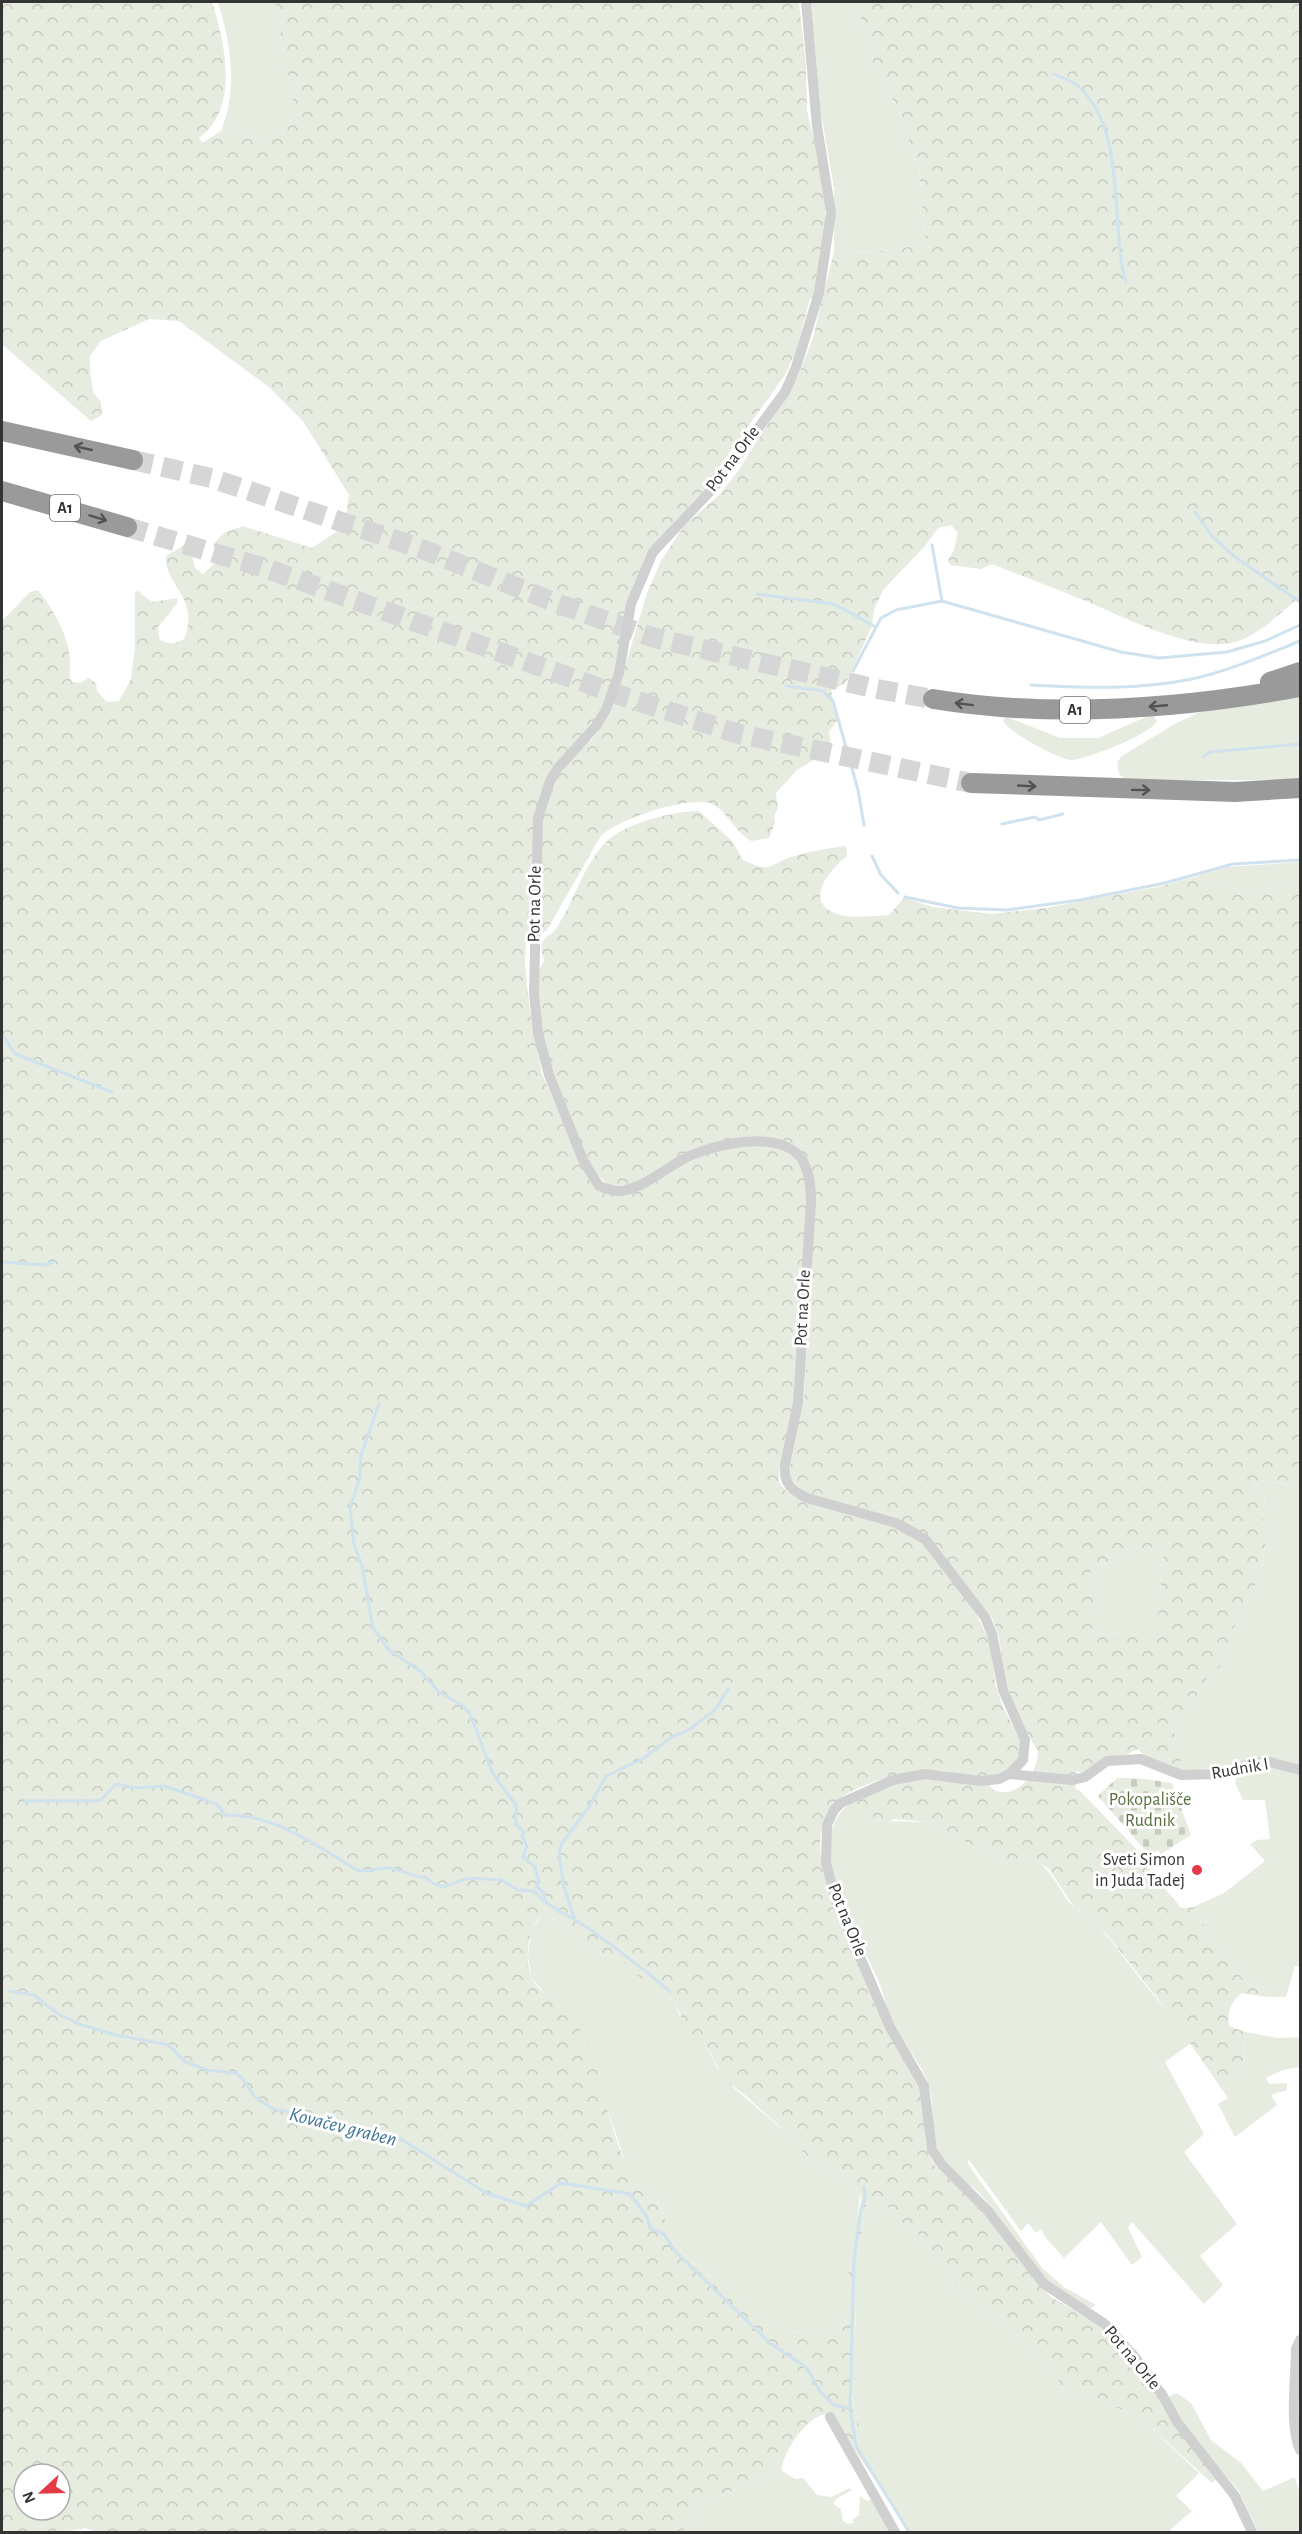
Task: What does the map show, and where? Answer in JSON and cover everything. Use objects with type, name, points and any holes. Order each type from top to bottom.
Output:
[{"type":"highway","points":[[2,431],[133,460]]},
{"type":"highway","name":"A1","points":[[2,491],[127,527]]},
{"type":"highway","points":[[1216,700],[1250,686],[1300,672]]},
{"type":"highway","name":"A1","points":[[933,699],[973,705],[1071,710],[1126,709],[1216,700],[1300,687]]},
{"type":"highway","points":[[971,783],[1235,792],[1300,800]]},
{"type":"highway","points":[[1235,792],[1300,788]]},
{"type":"street","name":"Pot na Orle","points":[[806,2],[817,126],[831,213],[829,240],[819,293],[796,367],[785,392],[716,486],[653,552],[631,604],[618,673],[606,710],[596,726],[558,768],[543,799],[536,841],[534,994],[538,1033],[549,1076],[583,1160],[599,1186],[625,1191],[686,1158],[736,1143],[758,1141],[778,1144],[801,1158],[811,1185],[811,1203],[798,1403],[784,1475],[787,1484],[795,1492],[807,1498],[896,1523],[925,1539],[969,1594],[993,1634],[1003,1690],[1025,1740],[1026,1751],[1023,1760],[1009,1774],[980,1781],[939,1774],[914,1775],[892,1780],[841,1803],[830,1816],[825,1836],[826,1863],[836,1901],[890,2027],[924,2086],[929,2140],[936,2157],[988,2211],[1044,2284],[1105,2324],[1135,2357],[1163,2396],[1177,2422],[1236,2496],[1252,2532]]},
{"type":"street","name":"Rudnik I","points":[[1009,1774],[1073,1780],[1085,1778],[1107,1761],[1141,1759],[1181,1775],[1219,1774],[1253,1763],[1270,1762],[1300,1770]]},
{"type":"street","points":[[1300,2340],[1296,2349],[1295,2411],[1297,2442],[1300,2450]]},
{"type":"street","points":[[830,2417],[895,2532]]},
{"type":"green space","points":[[2,2],[212,2],[224,55],[225,93],[212,125],[199,138],[202,143],[221,131],[266,139],[286,131],[294,116],[275,2],[799,2],[806,66],[807,111],[820,163],[825,208],[825,232],[814,298],[810,299],[796,351],[785,375],[714,474],[716,477],[675,521],[638,590],[606,701],[596,719],[584,732],[591,741],[611,713],[647,593],[661,561],[684,526],[720,494],[738,471],[799,374],[813,338],[834,251],[892,250],[926,242],[919,169],[899,111],[875,69],[856,2],[1300,2],[1300,597],[1255,633],[1235,642],[1207,644],[1189,641],[1151,629],[992,564],[981,569],[950,565],[948,560],[954,550],[958,533],[951,525],[938,528],[925,546],[883,590],[874,610],[872,626],[846,683],[831,691],[838,719],[829,732],[831,745],[814,760],[797,770],[776,793],[778,808],[769,838],[751,841],[724,813],[714,805],[704,802],[673,805],[637,816],[608,830],[600,837],[547,930],[541,934],[540,905],[532,929],[526,936],[525,966],[530,1012],[542,1074],[579,1159],[611,1195],[678,1165],[732,1148],[757,1146],[779,1149],[796,1160],[801,1169],[807,1199],[794,1396],[788,1439],[779,1469],[779,1482],[785,1490],[803,1502],[902,1530],[925,1544],[975,1611],[990,1642],[995,1683],[1002,1705],[1023,1746],[1023,1755],[1010,1766],[990,1777],[922,1770],[869,1784],[838,1800],[823,1825],[821,1859],[830,1898],[847,1940],[908,2057],[920,2085],[924,2103],[925,2140],[930,2157],[944,2174],[982,2208],[1051,2297],[1103,2327],[1129,2355],[1217,2478],[1212,2483],[1140,2418],[1096,2398],[1067,2392],[1046,2365],[973,2300],[957,2289],[941,2261],[914,2230],[905,2225],[883,2201],[874,2196],[870,2197],[866,2207],[853,2286],[847,2282],[861,2202],[860,2191],[832,2170],[808,2158],[791,2137],[725,2080],[703,2039],[695,2037],[686,2027],[675,2003],[638,1976],[620,1959],[590,1949],[547,1915],[540,1917],[530,1934],[529,1969],[536,1985],[570,2016],[584,2039],[597,2073],[618,2144],[625,2161],[632,2164],[629,2179],[658,2201],[671,2239],[682,2252],[748,2306],[787,2332],[841,2332],[846,2316],[852,2310],[852,2290],[855,2319],[849,2373],[852,2400],[862,2434],[849,2441],[824,2414],[817,2417],[809,2422],[796,2437],[781,2470],[695,2507],[683,2532],[97,2532],[85,2528],[63,2532],[2,2532],[2,621],[30,592],[38,590],[63,631],[69,650],[69,674],[72,682],[80,683],[89,678],[96,683],[97,691],[107,702],[119,701],[131,679],[135,648],[135,592],[138,591],[152,602],[177,598],[178,602],[158,627],[159,638],[171,643],[184,639],[188,625],[188,613],[181,593],[170,576],[166,556],[186,544],[190,546],[195,568],[203,574],[215,563],[214,543],[224,533],[243,526],[312,548],[345,526],[349,495],[303,421],[269,387],[179,321],[149,319],[101,341],[90,356],[90,371],[93,392],[101,402],[102,415],[91,421],[4,346],[2,347]]},
{"type":"green space","points":[[218,2],[275,2],[294,107],[294,116],[286,131],[266,139],[221,131],[230,99],[231,66]]},
{"type":"green space","points":[[811,2],[856,2],[875,69],[899,111],[919,169],[926,242],[892,250],[834,251],[834,188],[821,113]]},
{"type":"green space","points":[[1300,695],[1300,780],[1127,780],[1119,774],[1117,762],[1122,756],[1173,725],[1200,712]]},
{"type":"green space","points":[[1148,716],[1154,716],[1157,721],[1144,732],[1103,751],[1070,760],[1033,744],[1013,731],[1003,720],[1006,717],[1010,718],[1060,738],[1098,738]]},
{"type":"green space","points":[[699,811],[732,841],[743,860],[761,867],[771,866],[807,853],[846,846],[847,856],[827,877],[820,894],[821,902],[827,909],[849,916],[889,915],[904,898],[933,907],[990,914],[1045,908],[1162,886],[1194,877],[1232,888],[1259,889],[1300,885],[1300,1487],[1262,1480],[1254,1483],[1253,1489],[1265,1497],[1263,1523],[1267,1536],[1260,1575],[1230,1636],[1225,1658],[1218,1669],[1206,1679],[1191,1706],[1170,1722],[1173,1732],[1184,1744],[1180,1764],[1182,1772],[1150,1761],[1138,1749],[1085,1775],[1077,1771],[1075,1788],[1144,1857],[1146,1866],[1181,1908],[1193,1907],[1223,1957],[1243,1979],[1268,1989],[1267,1997],[1242,1993],[1231,2008],[1229,2026],[1245,2032],[1244,2067],[1221,2088],[1190,2043],[1197,2038],[1180,2027],[1104,1931],[1074,1907],[1049,1869],[1031,1857],[1005,1862],[928,1822],[894,1819],[886,1823],[878,1821],[854,1801],[895,1783],[922,1778],[990,1785],[993,1790],[1010,1791],[1018,1788],[1030,1776],[1038,1751],[1022,1725],[1005,1680],[999,1638],[992,1618],[930,1538],[805,1492],[788,1477],[804,1398],[815,1199],[804,1155],[793,1144],[786,1142],[717,1143],[695,1148],[636,1182],[613,1186],[605,1182],[595,1171],[568,1118],[551,1073],[541,1023],[537,982],[538,972],[544,961],[542,943],[562,919],[594,857],[612,837],[642,822],[666,815]],"holes":[[[1156,1547],[1164,1551],[1157,1628],[1153,1635],[1146,1638],[1131,1634],[1094,1633],[1093,1623],[1097,1603],[1091,1581],[1092,1568],[1138,1549]]]},
{"type":"green space","points":[[1300,862],[1300,885],[1259,889],[1232,888],[1194,877],[1227,867]]},
{"type":"green space","points":[[1262,1480],[1300,1487],[1300,1766],[1279,1759],[1182,1772],[1180,1764],[1184,1744],[1173,1732],[1170,1722],[1191,1706],[1206,1679],[1218,1669],[1225,1658],[1230,1636],[1260,1575],[1267,1536],[1263,1523],[1265,1497],[1253,1489],[1254,1483]]},
{"type":"green space","points":[[1156,1547],[1164,1551],[1157,1628],[1153,1635],[1146,1639],[1131,1634],[1094,1633],[1093,1623],[1097,1602],[1091,1581],[1092,1568],[1138,1549]]},
{"type":"green space","points":[[1261,1765],[1300,1773],[1300,1966],[1295,1966],[1286,1997],[1267,1997],[1268,1989],[1243,1979],[1223,1957],[1193,1907],[1224,1893],[1265,1861],[1250,1844],[1257,1840],[1270,1839],[1265,1800],[1243,1800],[1235,1783],[1239,1771]]},
{"type":"green space","name":"Pokopališče Rudnik","points":[[1117,1778],[1137,1778],[1172,1783],[1191,1835],[1161,1854],[1158,1850],[1150,1856],[1098,1796]]},
{"type":"green space","points":[[854,1801],[878,1821],[928,1822],[1005,1862],[1031,1857],[1048,1872],[1069,1902],[1104,1932],[1161,2004],[1198,2038],[1165,2062],[1204,2134],[1184,2152],[1237,2224],[1200,2256],[1223,2285],[1204,2304],[1132,2222],[1128,2228],[1142,2257],[1132,2265],[1101,2222],[1064,2258],[1045,2237],[1041,2229],[1036,2233],[1028,2223],[1021,2231],[969,2160],[967,2162],[975,2174],[1042,2268],[1064,2287],[1096,2305],[1091,2308],[1063,2294],[1048,2284],[1027,2261],[982,2196],[945,2163],[936,2143],[932,2101],[927,2080],[891,2020],[879,1982],[837,1888],[831,1862],[830,1838],[837,1817]]},
{"type":"green space","points":[[547,1915],[590,1949],[620,1959],[675,2003],[679,2014],[703,2039],[717,2067],[734,2088],[791,2137],[808,2158],[832,2170],[860,2191],[853,2285],[866,2207],[870,2197],[874,2196],[883,2201],[905,2225],[914,2230],[941,2261],[957,2289],[973,2300],[1046,2365],[1067,2392],[1096,2398],[1140,2418],[1199,2473],[1176,2496],[1192,2511],[1171,2529],[1171,2532],[909,2532],[849,2441],[862,2434],[853,2402],[849,2369],[856,2315],[852,2294],[852,2310],[846,2316],[841,2332],[787,2332],[729,2292],[674,2244],[658,2201],[629,2179],[584,2041],[565,2012],[548,1998],[531,1977],[528,1955],[531,1930],[540,1917]]},
{"type":"green space","points":[[1245,2032],[1277,2038],[1300,2037],[1300,2067],[1282,2070],[1266,2078],[1269,2084],[1287,2083],[1287,2090],[1271,2095],[1277,2105],[1235,2137],[1218,2104],[1228,2098],[1221,2088],[1244,2067]]},
{"type":"green space","points":[[1177,2393],[1191,2403],[1211,2440],[1241,2463],[1263,2491],[1295,2477],[1300,2495],[1300,2532],[1258,2532],[1239,2491],[1189,2434],[1169,2402],[1170,2396]]},
{"type":"green space","points":[[781,2470],[795,2479],[803,2478],[817,2495],[831,2497],[850,2488],[852,2490],[836,2499],[833,2504],[841,2509],[843,2521],[848,2524],[854,2523],[852,2520],[859,2515],[860,2496],[867,2501],[877,2498],[898,2532],[683,2532],[695,2507]]},
{"type":"waterway","points":[[1054,74],[1079,87],[1094,106],[1105,128],[1115,180],[1118,234],[1126,282]]},
{"type":"waterway","points":[[1195,512],[1212,536],[1234,556],[1300,602]]},
{"type":"waterway","points":[[932,545],[942,601]]},
{"type":"waterway","points":[[757,594],[834,604],[874,626]]},
{"type":"waterway","points":[[853,671],[881,618],[896,610],[942,601],[1121,652],[1159,658],[1227,652],[1265,641],[1300,625]]},
{"type":"waterway","points":[[1031,685],[1112,687],[1172,683],[1220,672],[1300,641]]},
{"type":"waterway","points":[[787,686],[823,691],[833,701],[858,790],[864,825]]},
{"type":"waterway","points":[[1203,757],[1210,752],[1300,744]]},
{"type":"waterway","points":[[1002,824],[1035,817],[1039,820],[1063,814]]},
{"type":"waterway","points":[[872,856],[881,875],[898,893]]},
{"type":"waterway","points":[[905,897],[958,908],[1007,910],[1080,900],[1165,883],[1233,864],[1300,860]]},
{"type":"waterway","points":[[2,1034],[15,1054],[112,1092]]},
{"type":"waterway","points":[[2,1262],[44,1265],[54,1262]]},
{"type":"waterway","points":[[379,1404],[361,1455],[360,1477],[350,1508],[354,1545],[362,1566],[373,1628],[389,1650],[421,1672],[439,1692],[463,1706],[470,1714],[493,1774],[516,1805],[516,1825],[524,1832],[522,1837],[527,1846],[523,1857],[535,1867],[539,1882],[536,1886],[544,1893],[544,1901]]},
{"type":"waterway","points":[[575,1920],[564,1887],[559,1854],[562,1843],[589,1807],[606,1776],[644,1758],[670,1738],[690,1729],[716,1709],[728,1689]]},
{"type":"waterway","points":[[25,1801],[96,1801],[101,1800],[116,1784],[137,1788],[164,1786],[217,1804],[225,1815],[243,1816],[277,1825],[310,1841],[357,1870],[391,1868],[425,1877],[432,1883],[443,1886],[472,1878],[500,1879],[518,1890],[534,1891],[546,1902],[581,1923],[619,1951],[670,1992]]},
{"type":"waterway","name":"Kovačev graben","points":[[10,1991],[34,1995],[58,2014],[79,2024],[116,2035],[169,2045],[184,2061],[206,2070],[236,2073],[255,2097],[273,2109],[342,2124],[362,2135],[401,2139],[486,2193],[526,2206],[561,2183],[630,2194],[647,2217],[650,2228],[664,2234],[675,2251],[770,2343],[807,2368],[820,2391],[834,2405],[850,2409],[856,2446],[909,2532]]},
{"type":"waterway","points":[[850,2408],[854,2259],[861,2209],[865,2199],[864,2187]]},
{"type":"tunnel","points":[[133,460],[211,478],[422,549],[556,603],[655,638],[877,689],[933,699]]},
{"type":"tunnel","points":[[127,527],[268,569],[625,697],[735,733],[971,783]]},
{"type":"place","name":"Sveti Simon in Juda Tadej","points":[[1197,1870]]}]
